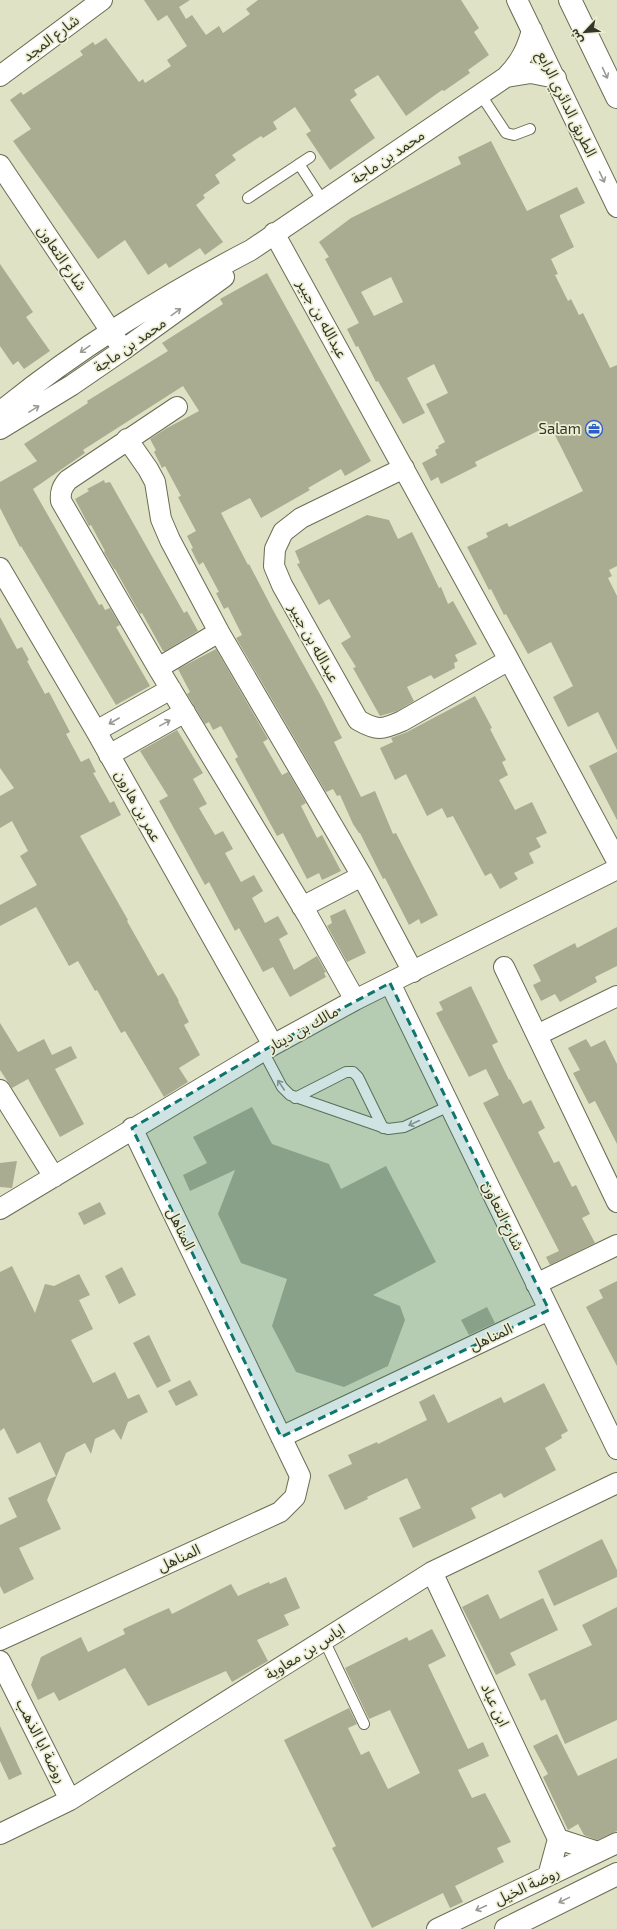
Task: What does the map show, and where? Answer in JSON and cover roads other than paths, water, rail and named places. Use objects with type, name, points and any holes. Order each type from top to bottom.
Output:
[{"type":"main road","points":[[570,0],[617,97]]},
{"type":"main road","points":[[506,1929],[617,1874]]},
{"type":"street","name":"شارع المجد","points":[[0,76],[102,0]]},
{"type":"street","name":"الطريق الدائري الرابع","points":[[517,0],[617,207]]},
{"type":"street","name":"محمد بن ماجة","points":[[0,412],[111,332],[221,265],[251,250],[481,95],[506,77],[517,65],[526,51],[532,30]]},
{"type":"street","name":"محمد بن ماجة","points":[[506,77],[531,73],[556,78]]},
{"type":"street","name":"شارع التعاون","points":[[0,165],[123,350]]},
{"type":"street","name":"عبدالله بن جبير","points":[[274,234],[404,468],[617,861]]},
{"type":"street","name":"محمد بن ماجة","points":[[0,429],[72,385],[123,350],[215,284],[251,250]]},
{"type":"street","points":[[177,406],[68,480],[60,493],[61,501],[158,668],[305,911],[355,1000]]},
{"type":"street","points":[[127,439],[152,475],[155,482],[158,508],[164,530],[219,632],[365,881],[413,972]]},
{"type":"street","name":"عبدالله بن جبير","points":[[404,468],[301,518],[283,532],[275,549],[274,566],[282,585],[358,720],[372,728],[388,727],[402,721],[509,660]]},
{"type":"street","name":"عمر بن هارون","points":[[0,568],[96,731],[268,1048]]},
{"type":"street","points":[[158,668],[219,632]]},
{"type":"street","points":[[96,731],[171,689]]},
{"type":"street","points":[[109,755],[185,712]]},
{"type":"street","name":"مالك بن دينار","points":[[0,1209],[132,1128],[268,1048],[355,1000],[617,869]]},
{"type":"street","points":[[305,911],[365,881]]},
{"type":"street","points":[[504,967],[617,1202]]},
{"type":"street","name":"شارع التعاون","points":[[390,983],[617,1449]]},
{"type":"street","points":[[537,1035],[617,996]]},
{"type":"street","points":[[0,1090],[54,1177]]},
{"type":"street","name":"المناهل","points":[[0,1640],[280,1512],[295,1497],[300,1476],[132,1128]]},
{"type":"street","points":[[536,1284],[617,1245]]},
{"type":"street","name":"المناهل","points":[[281,1437],[548,1310]]},
{"type":"street","name":"اياس بن معاوية","points":[[0,1834],[70,1800],[432,1572],[617,1483]]},
{"type":"street","name":"ابن عباد","points":[[432,1572],[558,1839]]},
{"type":"street","name":"روضة ابا الذهب","points":[[0,1661],[70,1800]]},
{"type":"street","points":[[548,1876],[558,1839],[598,1852]]},
{"type":"street","name":"روضة الخيل","points":[[437,1929],[617,1843]]},
{"type":"lane","points":[[481,95],[506,133],[514,135],[530,129]]},
{"type":"lane","points":[[248,198],[310,157]]},
{"type":"lane","points":[[299,164],[323,201]]},
{"type":"lane","points":[[268,1048],[282,1087],[290,1095],[383,1128],[399,1129],[449,1106]]},
{"type":"lane","points":[[295,1098],[346,1072],[353,1072],[358,1077],[383,1128]]},
{"type":"lane","points":[[324,1640],[364,1724]]},
{"type":"place","name":"Salam","points":[[594,429]]}]
